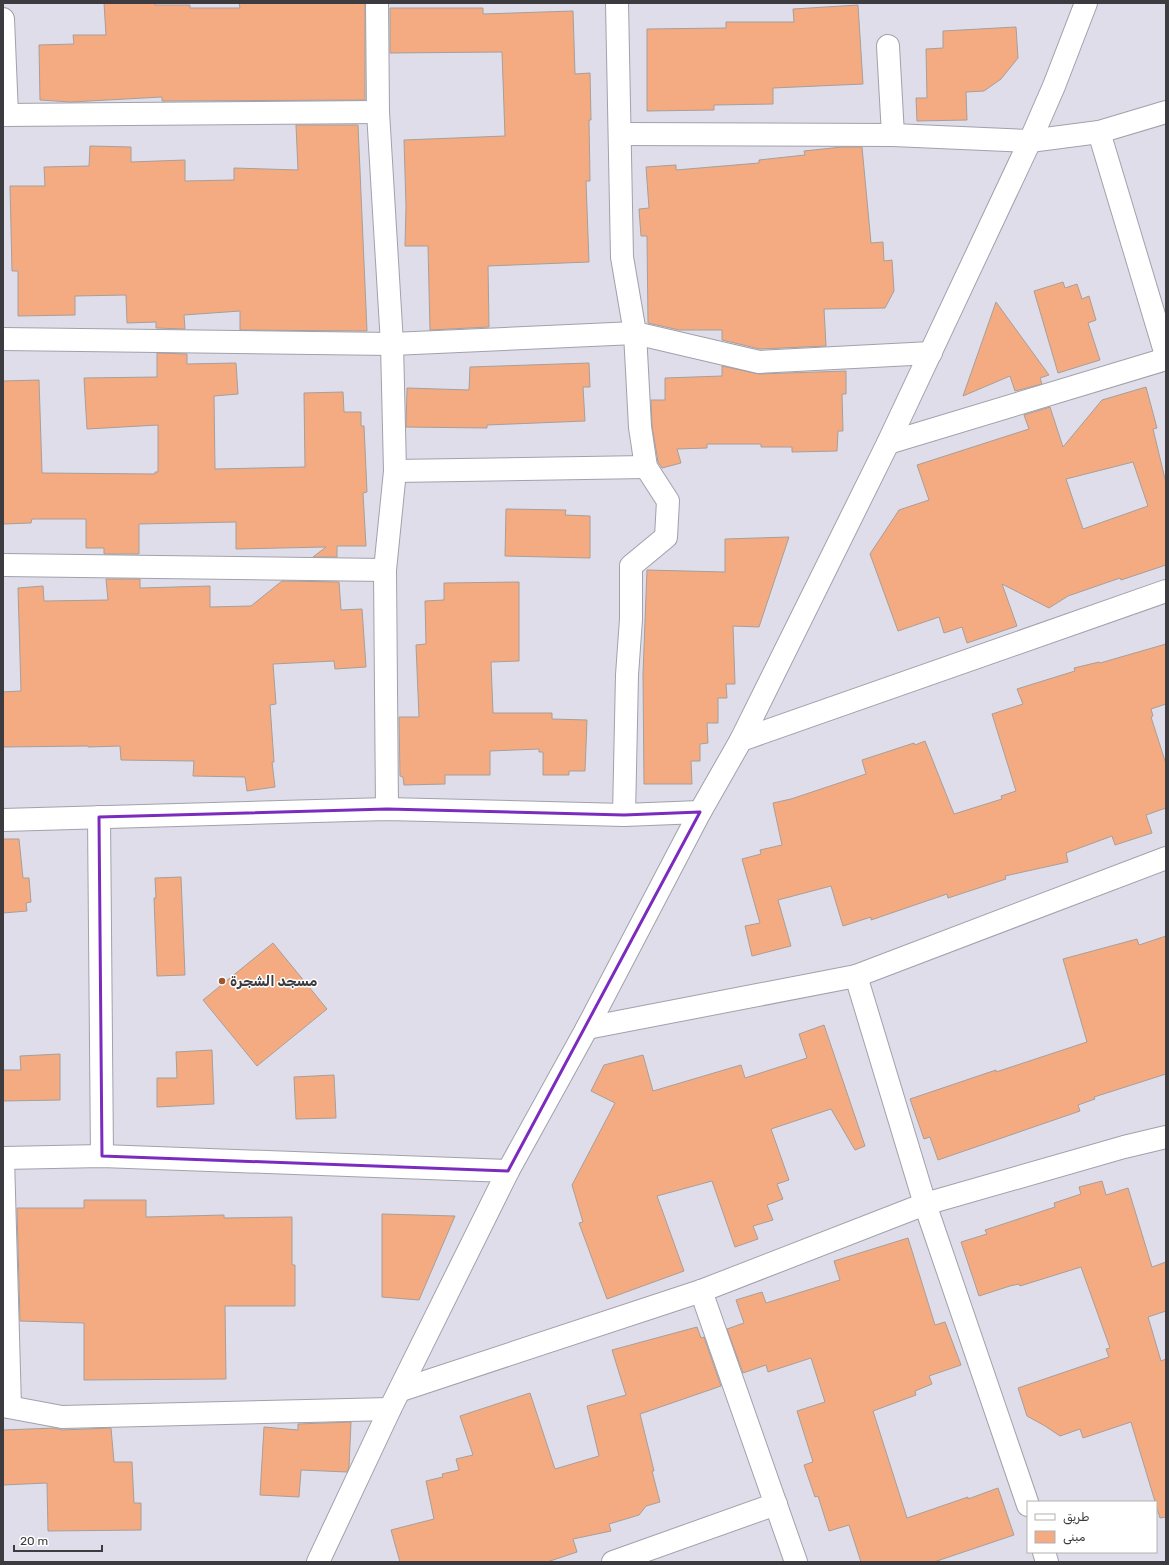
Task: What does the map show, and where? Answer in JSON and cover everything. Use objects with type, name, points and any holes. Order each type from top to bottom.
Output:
[{"type":"street","points":[[377,3],[378,112],[392,344],[395,471],[385,570],[387,809]]},
{"type":"street","points":[[617,3],[622,257],[635,333],[640,427],[646,467],[668,501],[666,537],[631,566],[631,619],[627,675],[624,815]]},
{"type":"street","points":[[318,1562],[390,1410],[508,1171],[587,1028],[700,812],[741,740],[888,443],[1030,142],[1054,86],[1086,3]]},
{"type":"street","points":[[3,19],[5,115],[378,112]]},
{"type":"street","points":[[888,46],[893,135]]},
{"type":"street","points":[[620,134],[893,135],[1030,142],[1099,132],[1166,112]]},
{"type":"street","points":[[1099,132],[1166,355]]},
{"type":"street","points":[[3,339],[392,344],[635,333],[759,362],[931,353]]},
{"type":"street","points":[[888,443],[1166,359]]},
{"type":"street","points":[[395,471],[646,467]]},
{"type":"street","points":[[3,564],[385,570]]},
{"type":"street","points":[[741,740],[1166,591]]},
{"type":"street","points":[[3,820],[387,809],[624,815],[700,812]]},
{"type":"street","points":[[99,817],[102,1156]]},
{"type":"street","points":[[587,1028],[856,976],[1166,858]]},
{"type":"street","points":[[856,976],[926,1204],[1027,1502]]},
{"type":"street","points":[[401,1390],[701,1291],[926,1204],[1124,1146],[1166,1137]]},
{"type":"street","points":[[390,1410],[62,1417],[6,1407],[3,1158],[102,1156],[508,1171]]},
{"type":"street","points":[[701,1291],[796,1562]]},
{"type":"street","points":[[613,1562],[776,1504]]},
{"type":"highlighted area","points":[[387,809],[624,815],[700,812],[508,1171],[102,1156],[99,817]]},
{"type":"building","points":[[104,3],[155,3],[155,5],[190,5],[190,8],[240,8],[239,3],[365,3],[365,100],[162,101],[162,97],[71,102],[40,100],[39,45],[74,44],[73,35],[106,35]]},
{"type":"building","points":[[858,5],[863,84],[773,88],[773,104],[714,105],[714,110],[647,111],[647,29],[726,28],[726,22],[794,22],[793,9]]},
{"type":"building","points":[[390,8],[483,8],[483,14],[573,11],[575,74],[590,73],[590,181],[586,181],[589,262],[488,266],[489,327],[430,330],[428,246],[405,246],[406,206],[404,140],[505,136],[502,52],[390,53]]},
{"type":"building","points":[[1016,27],[1018,58],[1001,79],[984,91],[966,92],[967,120],[917,121],[916,98],[927,98],[926,49],[943,48],[943,31]]},
{"type":"building","points":[[296,125],[358,125],[367,331],[240,330],[240,311],[184,315],[185,329],[156,328],[156,322],[127,323],[126,295],[75,296],[75,315],[18,316],[18,271],[12,271],[10,186],[45,186],[44,167],[89,166],[90,146],[131,147],[131,162],[185,160],[185,181],[234,180],[234,168],[298,170]]},
{"type":"building","points":[[842,147],[862,147],[871,243],[883,242],[884,261],[892,260],[894,291],[885,308],[824,309],[826,346],[760,349],[722,340],[722,330],[679,330],[648,323],[647,236],[641,236],[639,209],[649,208],[646,167],[676,165],[676,170],[759,163],[759,160],[805,155],[804,151]]},
{"type":"building","points":[[1063,282],[1065,288],[1077,284],[1082,299],[1089,296],[1096,320],[1088,323],[1100,360],[1058,373],[1034,291]]},
{"type":"building","points":[[996,302],[1049,375],[1040,378],[1042,384],[1015,391],[1010,376],[963,396]]},
{"type":"building","points":[[157,353],[187,354],[187,364],[236,363],[238,394],[214,396],[215,469],[305,467],[304,393],[343,392],[344,412],[361,412],[361,426],[364,426],[367,492],[363,493],[366,546],[337,546],[337,557],[313,557],[326,547],[236,549],[236,522],[139,524],[139,554],[104,554],[104,548],[86,548],[86,519],[32,519],[31,523],[3,524],[3,381],[39,380],[42,473],[155,474],[155,472],[158,472],[158,425],[87,429],[84,378],[157,377]]},
{"type":"building","points":[[589,363],[590,387],[583,387],[585,421],[487,425],[487,428],[406,427],[407,388],[469,390],[470,367]]},
{"type":"building","points":[[722,366],[759,374],[846,371],[846,394],[842,394],[843,431],[838,431],[837,451],[792,452],[792,447],[761,447],[761,444],[707,444],[707,448],[677,449],[681,463],[662,468],[658,462],[652,426],[651,400],[665,400],[665,378],[722,376]]},
{"type":"building","points":[[1146,387],[1157,428],[1153,429],[1166,483],[1166,565],[1121,580],[1120,578],[1068,596],[1049,608],[1002,584],[1017,626],[967,643],[962,627],[944,633],[939,617],[898,631],[870,554],[899,510],[929,500],[917,465],[1029,429],[1024,415],[1050,407],[1063,447],[1102,400]],"holes":[[[1133,462],[1148,506],[1083,529],[1066,479]]]},
{"type":"building","points":[[506,509],[566,510],[565,515],[590,516],[590,558],[505,556]]},
{"type":"building","points":[[789,537],[759,627],[733,626],[735,684],[726,684],[727,698],[718,698],[718,723],[707,723],[708,743],[700,744],[700,761],[691,761],[692,784],[644,784],[643,674],[647,570],[725,572],[725,539]]},
{"type":"building","points":[[106,579],[140,579],[140,588],[210,586],[210,607],[251,606],[282,581],[339,582],[341,610],[362,609],[366,667],[335,669],[334,661],[273,664],[276,704],[270,705],[274,762],[272,762],[275,787],[247,791],[245,777],[193,776],[194,761],[121,760],[120,746],[3,747],[3,692],[21,691],[18,588],[43,586],[44,601],[108,600]]},
{"type":"building","points":[[519,582],[519,661],[491,662],[493,713],[552,713],[552,719],[587,720],[585,771],[569,771],[569,775],[543,775],[543,752],[539,752],[539,749],[490,751],[490,775],[445,775],[445,784],[404,785],[403,777],[400,776],[399,717],[419,717],[416,645],[426,644],[425,601],[444,600],[444,583]]},
{"type":"building","points":[[1166,644],[1166,704],[1151,709],[1153,716],[1151,717],[1166,764],[1166,808],[1146,815],[1152,833],[1115,845],[1112,836],[1066,853],[1068,862],[1005,876],[1006,879],[948,898],[947,894],[871,920],[871,917],[843,926],[831,886],[778,900],[791,946],[752,956],[745,926],[760,923],[742,859],[761,854],[760,850],[782,845],[773,803],[791,799],[866,774],[862,760],[914,743],[915,745],[925,741],[954,814],[1002,799],[1001,796],[1016,791],[992,714],[1023,704],[1017,689],[1075,671],[1074,668],[1100,663]]},
{"type":"building","points":[[3,839],[19,839],[23,878],[29,878],[31,902],[26,903],[27,911],[3,913]]},
{"type":"building","points":[[181,877],[185,975],[157,976],[154,898],[156,898],[155,878]]},
{"type":"building","points":[[1166,936],[1166,1074],[1094,1097],[1095,1099],[1078,1105],[1080,1111],[938,1160],[930,1137],[924,1139],[910,1099],[996,1070],[996,1072],[1087,1042],[1063,959],[1137,939],[1139,945]]},
{"type":"building","points":[[273,943],[327,1009],[257,1066],[203,1000]]},
{"type":"building","points":[[824,1025],[865,1146],[855,1150],[831,1109],[771,1129],[789,1180],[777,1184],[783,1199],[767,1205],[773,1220],[753,1226],[758,1239],[735,1247],[712,1181],[657,1196],[684,1271],[607,1299],[579,1223],[583,1222],[572,1185],[615,1103],[591,1091],[604,1065],[643,1055],[653,1091],[741,1065],[745,1078],[807,1058],[799,1034]]},
{"type":"building","points":[[212,1050],[214,1104],[157,1107],[157,1078],[177,1078],[176,1052]]},
{"type":"building","points":[[60,1054],[60,1100],[3,1101],[3,1070],[21,1070],[20,1056]]},
{"type":"building","points":[[334,1075],[336,1118],[296,1119],[294,1077]]},
{"type":"building","points":[[1102,1181],[1106,1195],[1128,1188],[1152,1267],[1166,1262],[1166,1311],[1148,1317],[1161,1361],[1166,1359],[1166,1517],[1160,1518],[1157,1508],[1157,1501],[1155,1501],[1131,1422],[1083,1438],[1080,1429],[1060,1436],[1027,1416],[1018,1388],[1109,1357],[1106,1349],[1110,1348],[1081,1267],[1020,1286],[1019,1284],[1010,1286],[979,1296],[961,1242],[987,1234],[985,1230],[1055,1207],[1054,1203],[1081,1194],[1079,1187]]},
{"type":"building","points":[[84,1200],[146,1200],[146,1217],[224,1215],[224,1218],[292,1217],[292,1265],[295,1265],[295,1306],[225,1306],[226,1379],[84,1380],[84,1323],[20,1321],[17,1208],[84,1208]]},
{"type":"building","points":[[382,1214],[455,1216],[419,1300],[382,1297]]},
{"type":"building","points":[[908,1238],[935,1325],[945,1322],[961,1365],[929,1376],[932,1384],[915,1391],[916,1395],[873,1411],[907,1518],[998,1488],[1014,1535],[934,1562],[861,1562],[849,1525],[829,1531],[818,1496],[815,1497],[804,1465],[813,1462],[797,1411],[825,1402],[811,1358],[768,1372],[766,1365],[743,1373],[727,1329],[744,1323],[736,1300],[762,1292],[766,1303],[840,1280],[834,1261]]},
{"type":"building","points":[[697,1327],[701,1338],[704,1337],[721,1386],[640,1414],[660,1502],[646,1506],[639,1515],[609,1524],[611,1531],[573,1539],[577,1552],[547,1562],[400,1562],[391,1530],[434,1519],[426,1481],[443,1477],[442,1474],[459,1470],[456,1459],[473,1455],[460,1416],[530,1393],[555,1469],[599,1456],[587,1406],[626,1395],[612,1350]]},
{"type":"building","points":[[351,1422],[349,1467],[347,1472],[301,1470],[299,1497],[260,1495],[264,1427],[298,1430],[298,1424]]},
{"type":"building","points":[[55,1428],[62,1430],[111,1428],[114,1462],[132,1462],[134,1503],[141,1503],[141,1530],[48,1531],[47,1483],[3,1485],[3,1430]]},
{"type":"place","name":"مسجد الشجرة","points":[[222,981]]}]
